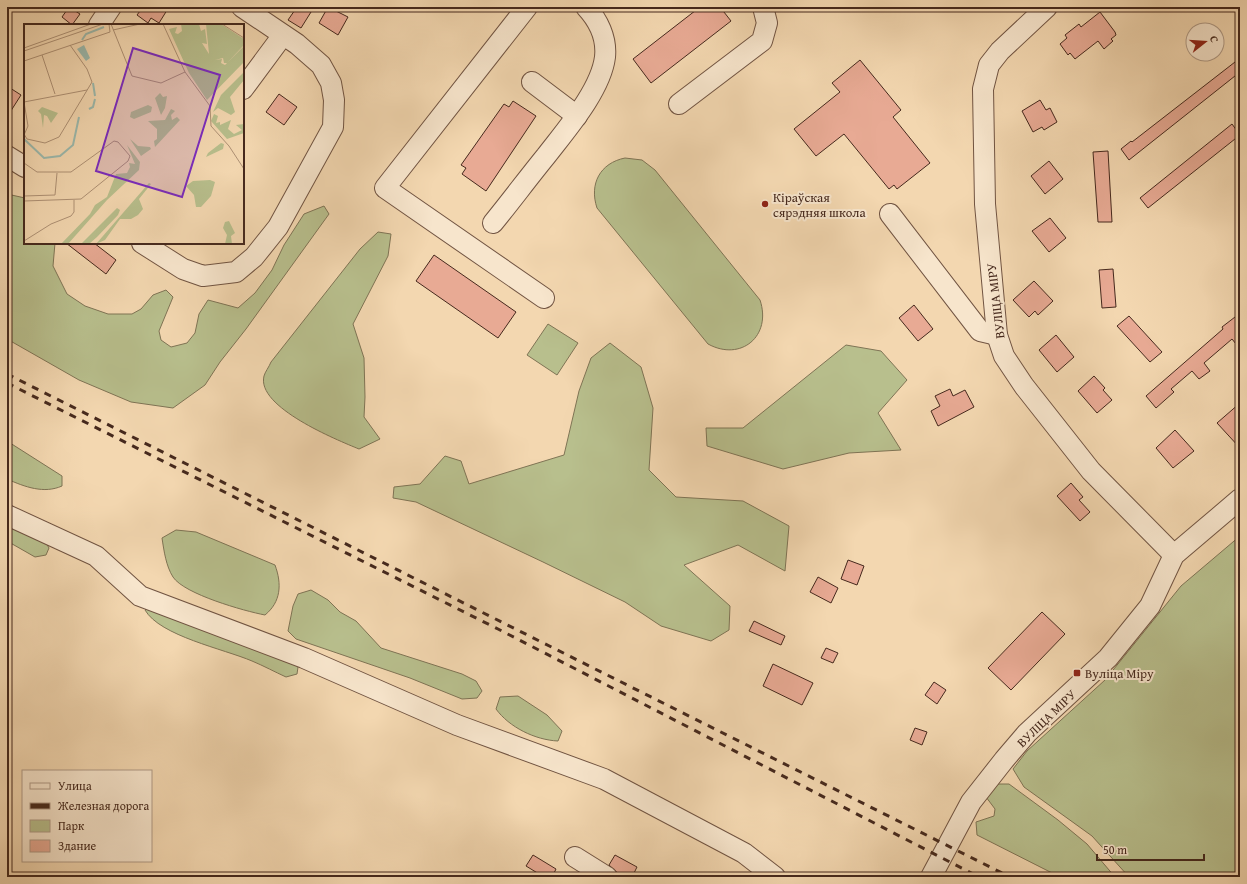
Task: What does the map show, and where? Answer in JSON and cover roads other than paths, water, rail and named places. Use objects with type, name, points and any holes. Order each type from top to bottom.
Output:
[{"type":"street","points":[[100,24],[111,7]]},
{"type":"street","points":[[144,244],[182,269],[203,276],[236,272],[254,257],[278,226],[333,127],[334,100],[331,83],[321,65],[283,35],[242,7]]},
{"type":"street","points":[[527,7],[385,188],[544,298]]},
{"type":"street","points":[[493,223],[577,116],[601,75],[605,56],[604,39],[599,25],[586,7]]},
{"type":"street","points":[[679,104],[762,41],[767,23],[763,7]]},
{"type":"street","name":"ВУЛІЦА МІРУ","points":[[1047,7],[1000,51],[989,65],[983,89],[985,204],[997,335],[1004,356],[1024,386],[1091,471],[1174,555]]},
{"type":"street","points":[[244,88],[283,35]]},
{"type":"street","points":[[532,82],[577,116]]},
{"type":"street","points":[[7,156],[24,166]]},
{"type":"street","points":[[890,214],[980,330],[997,335]]},
{"type":"street","name":"ВУЛІЦА МІРУ","points":[[931,877],[971,802],[1028,733],[1108,658],[1150,606],[1174,555],[1240,499]]},
{"type":"street","points":[[7,515],[96,556],[140,596],[304,658],[457,725],[604,779],[744,853],[775,877]]},
{"type":"street","points":[[575,857],[607,877]]},
{"type":"railway","points":[[7,374],[1010,877]]},
{"type":"railway","points":[[7,383],[498,629],[979,877]]},
{"type":"place","name":"Кіраўская сярэдняя школа","points":[[765,204]]},
{"type":"place","name":"Вуліца Міру","points":[[1077,673]]}]
